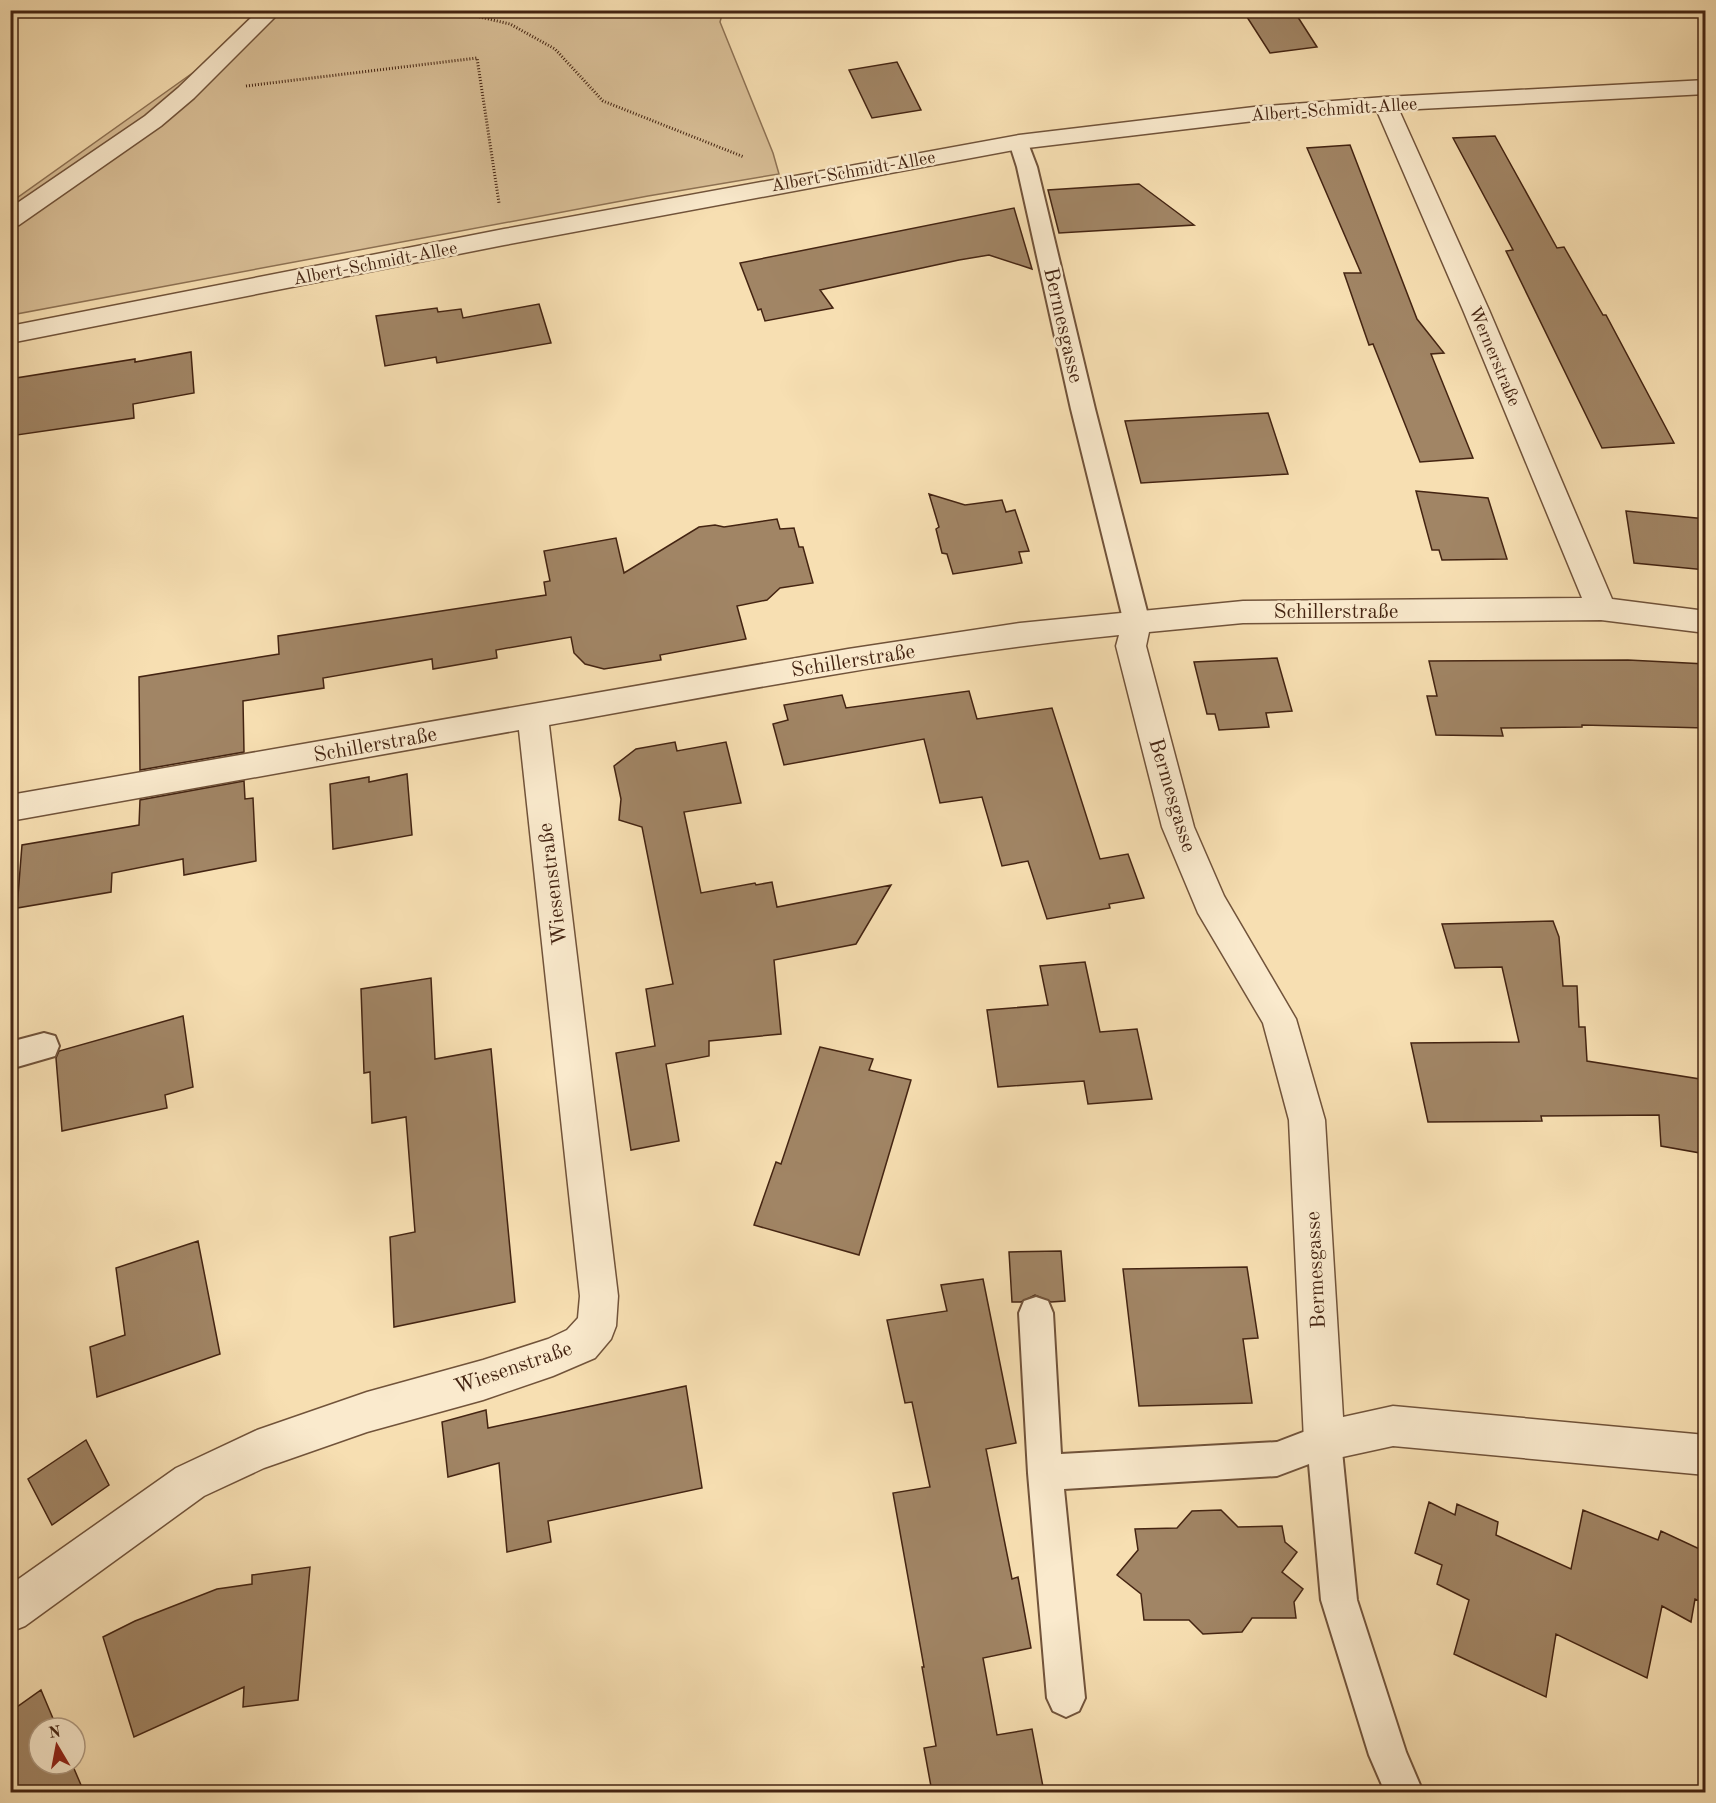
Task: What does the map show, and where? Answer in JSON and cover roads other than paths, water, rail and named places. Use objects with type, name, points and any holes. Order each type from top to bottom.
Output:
[{"type":"street","points":[[10,220],[153,121],[186,93],[272,10]]},
{"type":"street","name":"Albert-Schmidt-Allee","points":[[10,335],[504,237],[1019,142],[1254,114],[1385,104],[1706,87]]},
{"type":"street","name":"Wernerstraße","points":[[1385,104],[1476,310],[1601,609]]},
{"type":"street","name":"Schillerstraße","points":[[10,808],[859,658],[1020,633],[1243,612],[1601,609],[1706,622]]},
{"type":"street","name":"Bermesgasse","points":[[1137,623],[1131,646],[1178,827],[1210,903],[1279,1019],[1307,1120],[1324,1441]]},
{"type":"street","name":"Wiesenstraße","points":[[10,1611],[190,1482],[257,1450],[356,1415],[483,1380],[553,1357],[580,1344],[597,1326],[599,1296],[592,1223],[532,716]]},
{"type":"street","points":[[1324,1441],[1393,1426],[1706,1455]]},
{"type":"lane","name":"Bermesgasse","points":[[1019,142],[1028,167],[1083,409],[1137,623]]},
{"type":"lane","points":[[10,1056],[44,1046]]},
{"type":"lane","points":[[1036,1313],[1045,1473],[1066,1698]]},
{"type":"lane","name":"Bermesgasse","points":[[1324,1441],[1339,1600],[1388,1755],[1404,1792]]},
{"type":"lane","points":[[1045,1473],[1277,1459],[1324,1441]]}]
